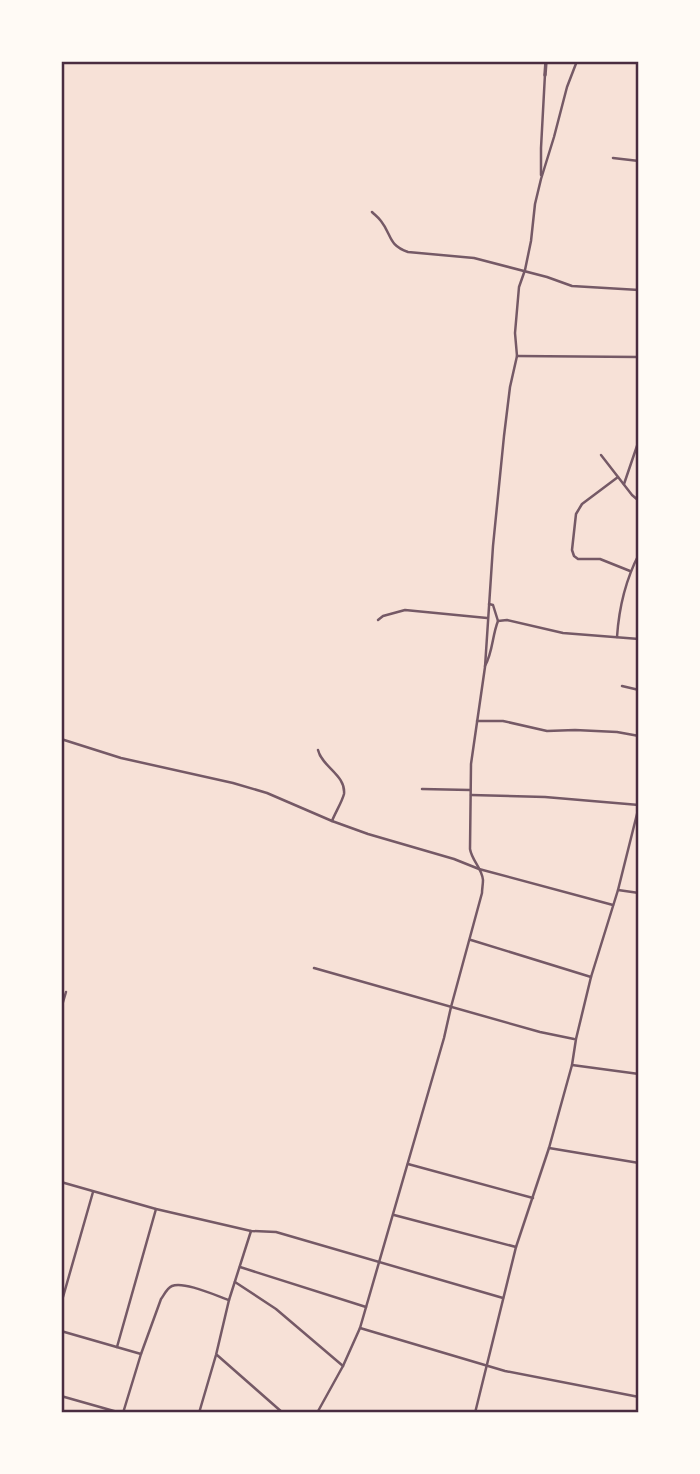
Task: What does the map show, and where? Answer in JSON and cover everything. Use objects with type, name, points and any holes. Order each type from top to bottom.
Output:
[{"type":"street","points":[[541,179],[545,61]]},
{"type":"street","points":[[317,1413],[360,1328],[444,1038],[482,893],[483,878],[470,849],[471,764],[485,667],[488,603],[505,424],[517,356],[515,333],[519,286],[531,241],[541,179],[577,61]]},
{"type":"street","points":[[613,158],[639,161]]},
{"type":"street","points":[[372,212],[382,222],[398,249],[408,252],[474,258],[525,270],[572,286],[639,290]]},
{"type":"street","points":[[517,356],[639,357]]},
{"type":"street","points":[[624,484],[639,440]]},
{"type":"street","points":[[601,454],[639,501]]},
{"type":"street","points":[[618,477],[582,504],[576,514],[572,550],[578,559],[600,559],[630,571]]},
{"type":"street","points":[[617,637],[619,611],[630,571],[639,554]]},
{"type":"street","points":[[485,667],[498,621],[493,605],[488,603]]},
{"type":"street","points":[[378,620],[405,610],[487,618]]},
{"type":"street","points":[[498,621],[507,620],[563,633],[639,639]]},
{"type":"street","points":[[622,686],[639,690]]},
{"type":"street","points":[[477,721],[503,721],[547,732],[575,730],[639,736]]},
{"type":"street","points":[[61,739],[121,758],[267,793],[368,834],[479,869],[613,905]]},
{"type":"street","points":[[318,750],[320,758],[341,780],[344,794],[332,821]]},
{"type":"street","points":[[422,789],[639,805],[618,890],[591,977],[550,1148],[516,1247],[475,1413]]},
{"type":"street","points":[[618,890],[639,893]]},
{"type":"street","points":[[470,940],[591,977]]},
{"type":"street","points":[[314,968],[540,1032],[576,1039]]},
{"type":"street","points":[[61,1009],[65,992]]},
{"type":"street","points":[[572,1065],[639,1074]]},
{"type":"street","points":[[550,1148],[639,1163]]},
{"type":"street","points":[[407,1164],[533,1198]]},
{"type":"street","points":[[61,1182],[156,1209],[251,1231],[276,1232],[503,1298]]},
{"type":"street","points":[[61,1304],[93,1191]]},
{"type":"street","points":[[117,1347],[156,1209]]},
{"type":"street","points":[[393,1215],[516,1247]]},
{"type":"street","points":[[199,1413],[229,1300],[251,1231]]},
{"type":"street","points":[[240,1267],[366,1307]]},
{"type":"street","points":[[235,1282],[276,1309],[343,1366]]},
{"type":"street","points":[[61,1396],[122,1413],[160,1299],[170,1287],[180,1285],[229,1300]]},
{"type":"street","points":[[360,1328],[486,1366],[639,1397]]},
{"type":"street","points":[[61,1331],[141,1353]]},
{"type":"street","points":[[216,1355],[283,1413]]}]
